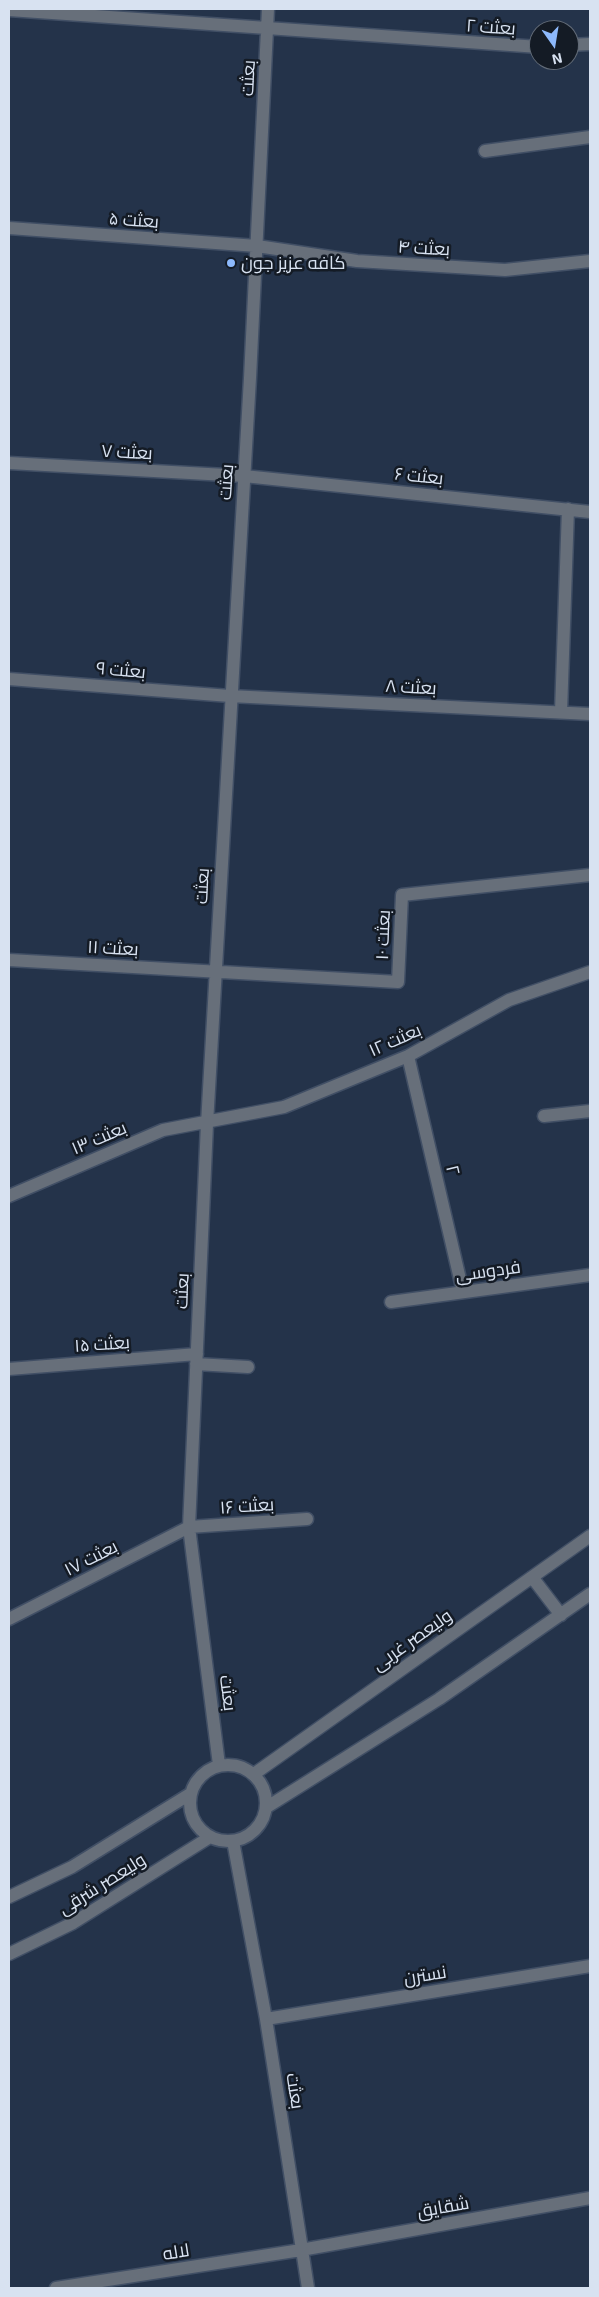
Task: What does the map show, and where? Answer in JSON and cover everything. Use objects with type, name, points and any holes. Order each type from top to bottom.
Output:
[{"type":"street","name":"بعثت","points":[[219,1765],[189,1528],[207,1124],[257,246],[268,9]]},
{"type":"street","name":"بعثت ۲","points":[[9,10],[529,47]]},
{"type":"street","points":[[485,151],[590,138]]},
{"type":"street","name":"بعثت ۵","points":[[9,228],[257,246]]},
{"type":"street","name":"بعثت ۴","points":[[257,246],[357,262],[505,270],[590,261]]},
{"type":"street","name":"بعثت ۷","points":[[9,463],[244,476]]},
{"type":"street","name":"بعثت ۶","points":[[244,476],[590,512]]},
{"type":"street","points":[[561,712],[568,509]]},
{"type":"street","name":"بعثت ۹","points":[[9,679],[230,696]]},
{"type":"street","name":"بعثت ۸","points":[[230,696],[590,714]]},
{"type":"street","name":"بعثت ۱۰","points":[[215,971],[398,982],[402,895],[590,875]]},
{"type":"street","name":"بعثت ۱۱","points":[[9,960],[215,971]]},
{"type":"street","name":"بعثت ۱۲","points":[[207,1124],[284,1107],[408,1056],[509,1000],[590,972]]},
{"type":"street","name":"۲","points":[[408,1056],[463,1292]]},
{"type":"street","points":[[544,1116],[590,1111]]},
{"type":"street","name":"بعثت ۱۳","points":[[9,1196],[163,1130],[207,1124]]},
{"type":"street","name":"فردوسی","points":[[391,1302],[590,1275]]},
{"type":"street","name":"بعثت ۱۵","points":[[9,1369],[197,1359],[248,1367]]},
{"type":"street","name":"بعثت ۱۶","points":[[189,1528],[307,1519]]},
{"type":"street","name":"بعثت ۱۷","points":[[9,1619],[189,1528]]},
{"type":"street","name":"ولیعصر غربی","points":[[254,1774],[590,1536]]},
{"type":"street","points":[[532,1577],[561,1615]]},
{"type":"street","points":[[267,1807],[439,1700],[590,1594]]},
{"type":"street","points":[[232,1764],[254,1774],[264,1790],[267,1807],[261,1824],[249,1836],[233,1841],[221,1841],[210,1837],[197,1826],[190,1811],[190,1794],[196,1781],[206,1771],[219,1765],[232,1764]]},
{"type":"street","name":"ولیعصر شرقی","points":[[9,1898],[72,1867],[190,1794]]},
{"type":"street","name":"ولیعصر شرقی","points":[[9,1954],[73,1923],[210,1837]]},
{"type":"street","name":"بعثت","points":[[233,1841],[266,2019],[308,2288]]},
{"type":"street","name":"نسترن","points":[[266,2019],[590,1966]]},
{"type":"street","name":"شقایق","points":[[302,2250],[590,2198]]},
{"type":"street","name":"لاله","points":[[56,2288],[302,2250]]},
{"type":"place","name":"کافه عزیز جون","points":[[231,263]]}]
